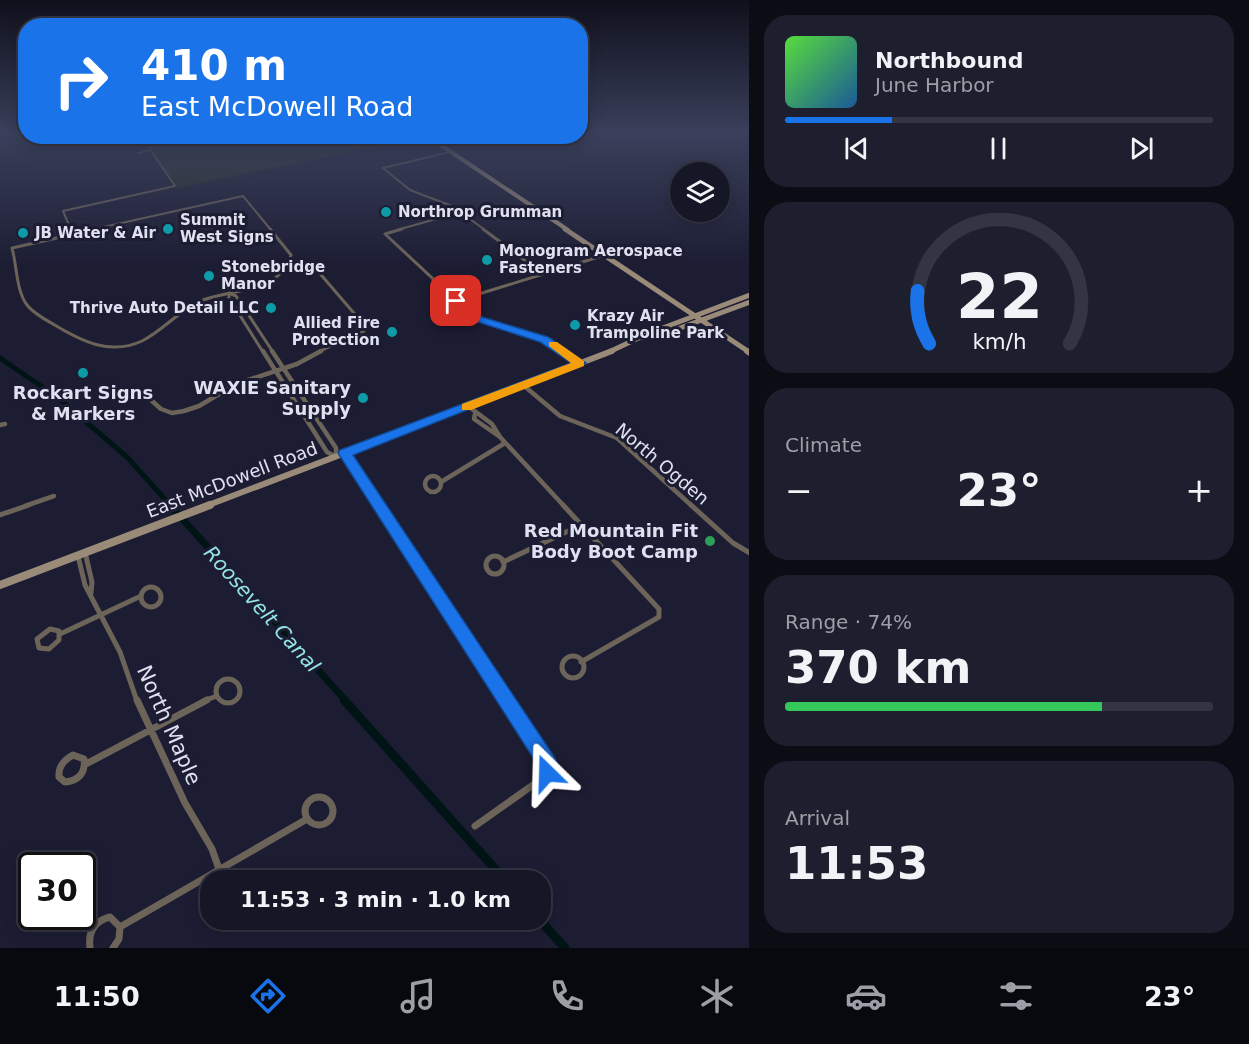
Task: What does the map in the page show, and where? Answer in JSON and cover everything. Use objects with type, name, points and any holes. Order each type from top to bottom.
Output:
[{"type":"main road","points":[[489,178],[749,352]]},
{"type":"main road","points":[[493,178],[602,250],[605,255]]},
{"type":"main road","points":[[499,186],[522,197]]},
{"type":"main road","name":"East McDowell Road","points":[[642,338],[647,334],[749,296]]},
{"type":"main road","name":"East McDowell Road","points":[[0,585],[642,338],[664,334],[749,302]]},
{"type":"street","points":[[72,234],[63,211],[175,186],[170,178]]},
{"type":"street","points":[[394,178],[404,187],[446,202],[543,274]]},
{"type":"street","points":[[243,196],[289,251],[291,264],[283,274],[271,281],[197,303],[147,339],[118,347],[89,343],[32,310],[25,300],[12,248],[72,234],[243,196]]},
{"type":"street","points":[[461,212],[385,234],[456,301],[479,319],[544,339],[580,363]]},
{"type":"street","points":[[456,301],[605,255]]},
{"type":"street","points":[[142,392],[161,409],[172,413],[184,411],[199,406],[236,384],[280,370],[309,358],[338,341],[362,333],[365,326],[316,269],[291,264]]},
{"type":"street","points":[[229,293],[229,297],[246,326],[280,370],[336,448],[336,457],[327,452],[280,370],[253,323],[236,296],[229,293]]},
{"type":"street","points":[[246,326],[253,323]]},
{"type":"street","name":"North Ogden","points":[[523,385],[560,416],[603,430],[617,438],[733,543],[749,552]]},
{"type":"street","points":[[468,406],[475,414],[483,415],[500,437],[658,609],[659,617],[581,662]]},
{"type":"street","points":[[475,414],[474,419],[483,428],[500,437]]},
{"type":"street","points":[[441,482],[459,473],[488,450],[506,443]]},
{"type":"street","points":[[345,453],[549,765],[547,773],[540,780],[475,826]]},
{"type":"street","points":[[0,515],[54,496]]},
{"type":"street","points":[[503,562],[581,525]]},
{"type":"street","name":"North Maple","points":[[82,553],[85,585],[120,651],[134,695],[185,802],[212,849],[219,869]]},
{"type":"street","points":[[60,634],[141,596]]},
{"type":"street","points":[[235,680],[240,685],[238,696],[232,701],[224,702],[217,696],[218,686],[224,681],[235,680]]},
{"type":"street","points":[[86,764],[81,756],[69,757],[62,764],[59,777],[65,782],[74,781],[82,775],[86,764],[184,709],[217,696]]},
{"type":"street","points":[[321,796],[329,800],[332,813],[328,822],[315,826],[307,819],[307,806],[313,799],[321,796]]},
{"type":"street","points":[[120,927],[307,819]]},
{"type":"street","points":[[90,948],[90,935],[100,920],[110,917],[120,927],[119,939],[113,948]]},
{"type":"green space","points":[[170,178],[224,178],[177,188]]},
{"type":"waterway","name":"Roosevelt Canal","points":[[0,358],[57,397],[128,458],[171,506]]},
{"type":"waterway","name":"Roosevelt Canal","points":[[170,505],[346,701]]},
{"type":"waterway","name":"Roosevelt Canal","points":[[344,700],[496,870]]},
{"type":"waterway","name":"Roosevelt Canal","points":[[549,930],[565,948]]},
{"type":"slow traffic","points":[[466,407],[580,363],[553,344]]},
{"type":"place","name":"Northrop Grumman","points":[[386,212]]},
{"type":"place","name":"Summit West Signs","points":[[168,229]]},
{"type":"place","name":"JB Water & Air","points":[[23,233]]},
{"type":"place","name":"Monogram Aerospace Fasteners","points":[[487,260]]},
{"type":"place","name":"Stonebridge Manor","points":[[209,276]]},
{"type":"place","name":"Thrive Auto Detail LLC","points":[[271,308]]},
{"type":"place","name":"Krazy Air Trampoline Park","points":[[575,325]]},
{"type":"place","name":"Allied Fire Protection","points":[[392,332]]},
{"type":"place","name":"Rockart Signs & Markers","points":[[83,373]]},
{"type":"place","name":"WAXIE Sanitary Supply","points":[[363,398]]},
{"type":"place","name":"Red Mountain Fit Body Boot Camp","points":[[710,541]]},
{"type":"route","points":[[456,301],[479,319],[544,339],[580,363],[345,453],[549,765],[547,773]]}]
